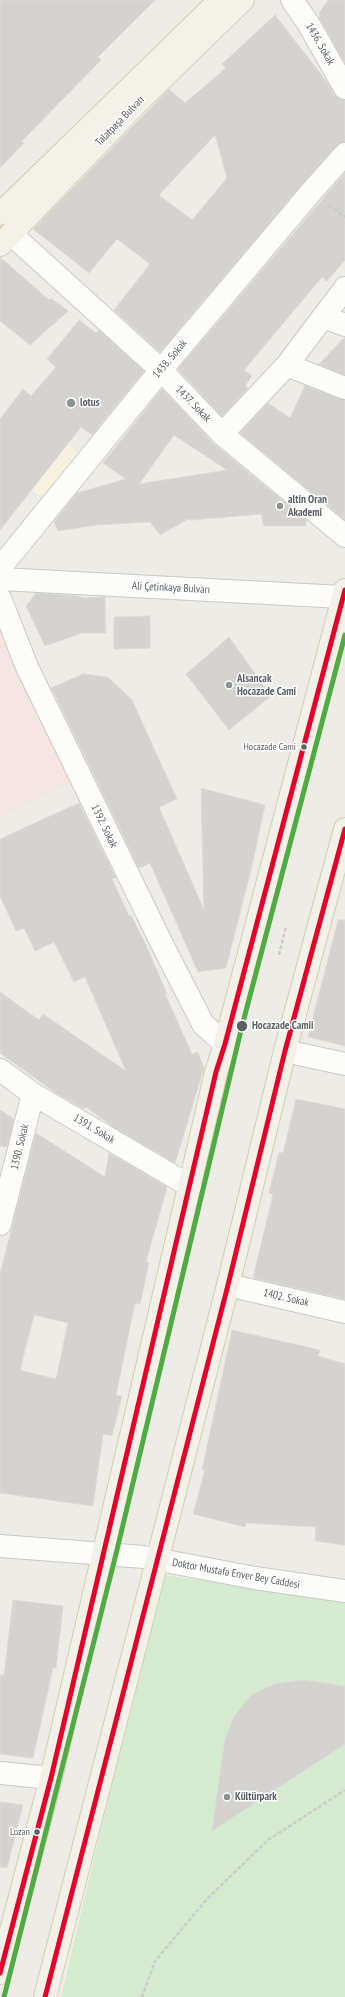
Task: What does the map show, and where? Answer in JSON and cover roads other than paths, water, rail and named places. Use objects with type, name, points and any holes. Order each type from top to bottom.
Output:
[{"type":"main road","name":"Talatpaşa Bulvarı","points":[[0,214],[220,0]]},
{"type":"main road","name":"Talatpaşa Bulvarı","points":[[5,239],[140,100],[243,0]]},
{"type":"main road","points":[[0,1973],[51,1778],[216,1072],[225,1044],[344,593]]},
{"type":"main road","points":[[45,1997],[228,1285],[285,1051],[345,829]]},
{"type":"street","name":"1436. Sokak","points":[[296,2],[345,88]]},
{"type":"street","name":"1438. Sokak","points":[[0,568],[161,370],[345,154]]},
{"type":"street","name":"1437. Sokak","points":[[5,239],[161,370],[222,434],[345,536]]},
{"type":"street","points":[[222,434],[287,365],[345,288]]},
{"type":"street","points":[[324,317],[345,325]]},
{"type":"street","points":[[287,365],[345,388]]},
{"type":"street","name":"Ali Çetinkaya Bulvarı","points":[[0,579],[344,593]]},
{"type":"street","name":"1392. Sokak","points":[[0,598],[27,667],[163,946],[204,1024],[225,1044]]},
{"type":"street","points":[[285,1051],[345,1064]]},
{"type":"street","name":"1391. Sokak","points":[[0,1070],[33,1094],[190,1186]]},
{"type":"street","name":"1390. Sokak","points":[[0,1224],[33,1094]]},
{"type":"street","name":"1402. Sokak","points":[[228,1285],[345,1312]]},
{"type":"street","name":"Doktor Mustafa Enver Bey Caddesi","points":[[0,1546],[104,1554],[157,1560],[255,1578],[345,1591]]},
{"type":"street","points":[[0,1773],[51,1778]]},
{"type":"place","name":"lotus","points":[[71,403]]},
{"type":"place","name":"altin Oran Akademi","points":[[280,506]]},
{"type":"place","name":"Alsancak Hocazade Cami","points":[[229,685]]},
{"type":"place","name":"Hocazade Cami","points":[[304,747]]},
{"type":"place","name":"Hocazade Camii","points":[[242,1026]]},
{"type":"place","name":"Kültürpark","points":[[227,1797]]},
{"type":"place","name":"Lozan","points":[[37,1832]]}]
